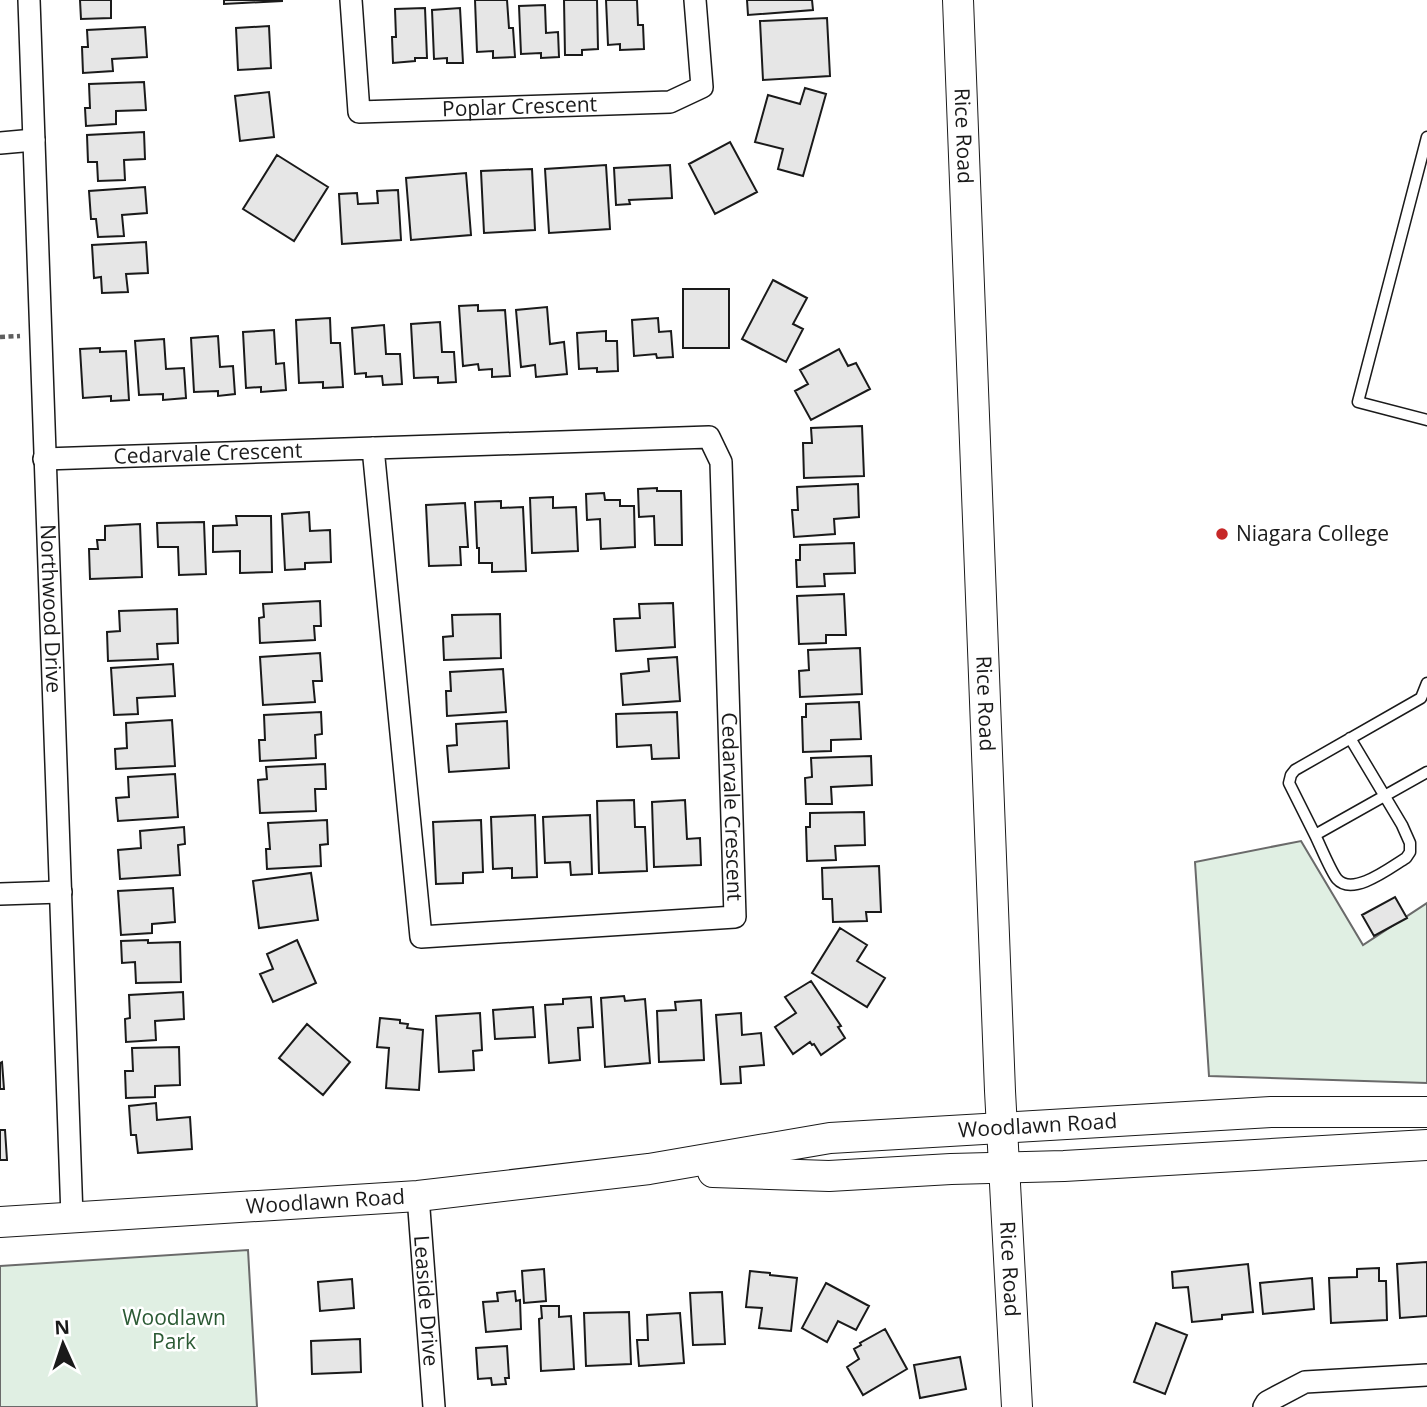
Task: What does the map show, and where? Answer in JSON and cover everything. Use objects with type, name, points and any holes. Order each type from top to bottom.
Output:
[{"type":"main road","name":"Rice Road","points":[[958,0],[1002,1128],[1017,1407]]},
{"type":"main road","name":"Woodlawn Road","points":[[0,1222],[418,1196],[649,1170],[830,1138],[1271,1112],[1427,1112]]},
{"type":"main road","name":"Woodlawn Road","points":[[649,1170],[829,1176],[1078,1166],[1427,1145]]},
{"type":"street","name":"Northwood Drive","points":[[29,0],[72,1217]]},
{"type":"street","name":"Poplar Crescent","points":[[351,0],[359,112],[670,102],[702,87],[695,0]]},
{"type":"street","points":[[0,143],[33,140]]},
{"type":"street","name":"Cedarvale Crescent","points":[[44,459],[373,448],[709,438],[721,462],[735,917],[421,937],[373,448]]},
{"type":"street","points":[[0,894],[61,892]]},
{"type":"street","name":"Leaside Drive","points":[[418,1196],[435,1407]]},
{"type":"street","points":[[1264,1407],[1267,1402],[1305,1382],[1427,1375]]},
{"type":"lane","points":[[1427,137],[1358,401],[1427,420]]},
{"type":"lane","points":[[1350,738],[1410,843],[1410,852],[1406,858],[1355,885],[1344,884],[1337,879],[1292,792],[1289,783],[1291,775],[1295,770],[1350,738],[1424,703],[1427,683]]},
{"type":"lane","points":[[1315,835],[1427,772]]},
{"type":"green space","points":[[1301,841],[1363,945],[1427,903],[1427,1083],[1209,1076],[1195,862]]},
{"type":"green space","name":"Woodlawn Park","points":[[248,1250],[257,1407],[0,1407],[0,1266]]},
{"type":"building","points":[[80,0],[111,0],[111,18],[81,19]]},
{"type":"building","points":[[224,0],[282,0],[282,1],[224,4]]},
{"type":"building","points":[[475,0],[507,0],[515,57],[493,58],[493,51],[477,52]]},
{"type":"building","points":[[564,0],[597,0],[598,49],[582,50],[582,55],[565,55]]},
{"type":"building","points":[[606,0],[637,0],[638,25],[643,25],[644,49],[620,50],[620,44],[608,45]]},
{"type":"building","points":[[747,0],[812,0],[813,10],[748,15]]},
{"type":"building","points":[[545,5],[546,33],[558,32],[559,57],[541,58],[541,53],[521,54],[519,6]]},
{"type":"building","points":[[425,8],[427,58],[393,63],[395,9]]},
{"type":"building","points":[[460,8],[463,63],[447,63],[447,58],[434,59],[432,10]]},
{"type":"building","points":[[827,18],[830,76],[763,80],[760,21]]},
{"type":"building","points":[[269,26],[271,68],[238,70],[236,28]]},
{"type":"building","points":[[145,27],[147,57],[112,59],[113,71],[83,73],[82,47],[88,47],[87,30]]},
{"type":"building","points":[[144,82],[146,110],[116,111],[116,124],[86,126],[85,108],[90,108],[89,84]]},
{"type":"building","points":[[805,88],[826,94],[803,176],[778,169],[783,149],[755,142],[768,95],[800,104]]},
{"type":"building","points":[[269,92],[274,137],[240,141],[235,96]]},
{"type":"building","points":[[144,132],[145,159],[124,160],[125,180],[98,181],[97,162],[88,162],[87,135]]},
{"type":"building","points":[[730,142],[757,192],[715,214],[689,164]]},
{"type":"building","points":[[277,155],[328,187],[294,241],[243,209]]},
{"type":"building","points":[[606,165],[610,229],[549,233],[545,169]]},
{"type":"building","points":[[670,165],[672,198],[629,200],[630,204],[616,205],[614,168]]},
{"type":"building","points":[[532,169],[535,230],[484,233],[481,171]]},
{"type":"building","points":[[466,173],[471,235],[411,240],[406,178]]},
{"type":"building","points":[[145,187],[147,213],[122,215],[124,236],[98,237],[96,219],[91,219],[89,191]]},
{"type":"building","points":[[398,190],[401,240],[342,244],[339,194],[357,193],[358,204],[378,203],[377,191]]},
{"type":"building","points":[[146,242],[148,273],[126,274],[128,292],[102,293],[101,277],[94,278],[92,245]]},
{"type":"building","points":[[773,280],[807,298],[793,324],[803,329],[786,362],[742,339]]},
{"type":"building","points":[[683,289],[729,289],[729,348],[683,348]]},
{"type":"building","points":[[478,305],[478,311],[505,310],[510,376],[492,377],[492,369],[479,370],[478,364],[463,366],[459,306]]},
{"type":"building","points":[[547,307],[550,344],[564,342],[567,374],[536,377],[535,365],[521,367],[516,310]]},
{"type":"building","points":[[330,318],[331,343],[340,343],[343,387],[323,388],[323,382],[299,383],[296,320]]},
{"type":"building","points":[[658,318],[659,332],[671,331],[673,357],[657,358],[656,354],[634,356],[632,320]]},
{"type":"building","points":[[440,322],[442,352],[454,352],[456,382],[438,383],[438,377],[414,378],[411,324]]},
{"type":"building","points":[[384,325],[386,354],[400,354],[402,384],[383,385],[382,376],[366,377],[366,373],[355,374],[352,328]]},
{"type":"building","points":[[274,330],[276,364],[284,363],[286,390],[261,392],[261,387],[246,388],[243,332]]},
{"type":"building","points":[[606,331],[606,341],[617,341],[618,371],[579,369],[577,333]]},
{"type":"building","points":[[218,336],[220,367],[233,366],[235,394],[218,396],[218,391],[194,392],[191,338]]},
{"type":"building","points":[[164,339],[166,369],[184,368],[186,398],[163,400],[163,394],[139,395],[135,341]]},
{"type":"building","points":[[100,348],[100,352],[126,351],[129,400],[111,401],[111,396],[83,398],[80,349]]},
{"type":"building","points":[[839,349],[848,366],[856,363],[870,389],[811,420],[795,391],[808,384],[800,370]]},
{"type":"building","points":[[862,426],[864,476],[804,478],[803,443],[812,443],[811,428]]},
{"type":"building","points":[[858,484],[859,517],[834,519],[835,534],[794,537],[792,510],[798,510],[797,487]]},
{"type":"building","points":[[657,488],[657,491],[681,491],[682,545],[655,545],[654,516],[639,517],[638,489]]},
{"type":"building","points":[[604,493],[605,500],[620,500],[620,506],[634,506],[635,547],[601,549],[600,519],[587,520],[586,494]]},
{"type":"building","points":[[553,497],[553,508],[576,507],[578,551],[532,553],[530,498]]},
{"type":"building","points":[[501,501],[501,508],[523,507],[526,571],[492,572],[492,563],[479,563],[475,502]]},
{"type":"building","points":[[465,503],[468,547],[460,547],[461,565],[429,566],[426,505]]},
{"type":"building","points":[[309,512],[310,531],[330,530],[331,562],[305,563],[305,569],[285,570],[282,514]]},
{"type":"building","points":[[236,516],[271,516],[272,572],[240,573],[240,551],[213,552],[213,526],[237,525]]},
{"type":"building","points":[[204,522],[206,574],[179,575],[178,547],[158,547],[157,523]]},
{"type":"building","points":[[140,524],[142,577],[90,579],[89,549],[98,549],[97,540],[105,540],[105,526]]},
{"type":"building","points":[[854,543],[855,573],[824,574],[825,586],[797,587],[796,560],[800,560],[800,545]]},
{"type":"building","points":[[844,594],[846,635],[826,635],[826,643],[799,644],[797,596]]},
{"type":"building","points":[[320,601],[321,626],[314,626],[315,640],[260,643],[259,618],[264,617],[263,604]]},
{"type":"building","points":[[673,603],[675,647],[616,651],[614,619],[640,618],[639,604]]},
{"type":"building","points":[[177,609],[178,643],[157,644],[158,659],[108,661],[107,632],[120,631],[119,611]]},
{"type":"building","points":[[500,614],[501,658],[444,660],[443,637],[453,636],[452,615]]},
{"type":"building","points":[[860,648],[862,694],[800,697],[799,671],[809,670],[808,650]]},
{"type":"building","points":[[320,653],[322,681],[313,681],[315,702],[263,705],[260,657]]},
{"type":"building","points":[[677,657],[680,701],[623,705],[621,674],[649,671],[648,659]]},
{"type":"building","points":[[173,664],[175,696],[137,698],[138,714],[114,715],[111,668]]},
{"type":"building","points":[[503,669],[506,712],[447,716],[446,691],[451,691],[450,672]]},
{"type":"building","points":[[859,702],[861,739],[831,740],[831,751],[803,752],[802,717],[806,717],[806,704]]},
{"type":"building","points":[[321,712],[322,734],[315,735],[316,758],[260,761],[259,740],[265,740],[264,715]]},
{"type":"building","points":[[677,712],[679,758],[652,759],[651,745],[617,747],[616,714]]},
{"type":"building","points":[[172,720],[175,766],[116,769],[115,749],[127,748],[126,723]]},
{"type":"building","points":[[507,721],[509,768],[449,772],[447,746],[457,745],[456,724]]},
{"type":"building","points":[[871,756],[872,785],[831,787],[832,804],[806,804],[805,778],[812,777],[811,758]]},
{"type":"building","points":[[325,764],[326,789],[315,789],[316,811],[260,813],[258,780],[267,779],[266,767]]},
{"type":"building","points":[[175,774],[178,817],[118,821],[116,798],[129,797],[128,777]]},
{"type":"building","points":[[634,800],[635,827],[645,827],[647,871],[599,873],[597,801]]},
{"type":"building","points":[[685,800],[687,839],[700,838],[701,865],[654,867],[652,802]]},
{"type":"building","points":[[864,812],[865,845],[835,846],[836,860],[807,861],[806,827],[810,827],[810,813]]},
{"type":"building","points":[[535,815],[537,877],[512,878],[512,868],[493,869],[491,817]]},
{"type":"building","points":[[590,815],[592,874],[571,875],[570,862],[545,863],[543,817]]},
{"type":"building","points":[[327,820],[328,844],[320,845],[321,866],[267,869],[266,849],[270,849],[268,823]]},
{"type":"building","points":[[481,820],[483,872],[463,873],[463,883],[436,884],[433,822]]},
{"type":"building","points":[[184,827],[185,844],[178,845],[180,875],[120,879],[118,850],[141,848],[140,831]]},
{"type":"building","points":[[879,866],[881,912],[866,912],[867,921],[833,922],[832,899],[823,899],[822,868]]},
{"type":"building","points":[[311,873],[318,920],[259,928],[253,881]]},
{"type":"building","points":[[173,888],[175,922],[152,924],[152,933],[121,935],[118,891]]},
{"type":"building","points":[[1395,897],[1407,918],[1374,936],[1362,915]]},
{"type":"building","points":[[840,928],[867,945],[857,961],[885,978],[867,1007],[812,973]]},
{"type":"building","points":[[148,940],[148,943],[180,942],[181,982],[136,983],[135,962],[122,963],[121,941]]},
{"type":"building","points":[[297,940],[316,983],[273,1002],[260,974],[273,969],[267,954]]},
{"type":"building","points":[[811,981],[841,1026],[838,1027],[845,1038],[821,1055],[810,1042],[793,1054],[775,1027],[796,1013],[785,997]]},
{"type":"building","points":[[183,992],[184,1019],[155,1021],[156,1040],[126,1042],[125,1019],[130,1018],[129,995]]},
{"type":"building","points":[[624,996],[625,1001],[645,999],[650,1063],[605,1067],[601,998]]},
{"type":"building","points":[[591,997],[593,1027],[578,1028],[580,1060],[549,1063],[545,1005],[563,1004],[563,999]]},
{"type":"building","points":[[701,1000],[704,1060],[659,1062],[657,1011],[676,1010],[675,1002]]},
{"type":"building","points":[[533,1007],[535,1037],[495,1039],[493,1010]]},
{"type":"building","points":[[480,1013],[482,1050],[473,1051],[474,1070],[439,1072],[436,1016]]},
{"type":"building","points":[[741,1013],[742,1035],[761,1033],[764,1065],[740,1067],[741,1083],[721,1084],[716,1015]]},
{"type":"building","points":[[380,1018],[400,1020],[400,1023],[408,1024],[407,1028],[423,1030],[419,1090],[386,1088],[389,1048],[377,1047]]},
{"type":"building","points":[[307,1024],[350,1062],[323,1095],[279,1058]]},
{"type":"building","points":[[179,1047],[180,1085],[155,1086],[155,1097],[126,1098],[125,1071],[133,1071],[132,1048]]},
{"type":"building","points":[[2,1062],[4,1089],[0,1089],[0,1063]]},
{"type":"building","points":[[156,1103],[157,1120],[190,1117],[192,1149],[138,1153],[136,1135],[131,1135],[129,1106]]},
{"type":"building","points":[[0,1130],[5,1130],[7,1160],[0,1160]]},
{"type":"building","points":[[1427,1262],[1427,1316],[1400,1318],[1397,1264]]},
{"type":"building","points":[[1248,1264],[1253,1312],[1192,1322],[1188,1287],[1173,1288],[1172,1272]]},
{"type":"building","points":[[1379,1268],[1379,1281],[1386,1281],[1387,1320],[1331,1323],[1329,1278],[1357,1277],[1357,1269]]},
{"type":"building","points":[[544,1269],[546,1301],[524,1303],[522,1271]]},
{"type":"building","points":[[750,1271],[797,1278],[791,1331],[759,1328],[762,1308],[746,1307]]},
{"type":"building","points":[[1312,1278],[1314,1309],[1263,1314],[1260,1283]]},
{"type":"building","points":[[352,1279],[354,1308],[320,1311],[318,1282]]},
{"type":"building","points":[[826,1283],[869,1306],[856,1330],[838,1321],[827,1342],[802,1328]]},
{"type":"building","points":[[515,1291],[516,1301],[520,1300],[521,1329],[486,1332],[483,1302],[498,1301],[497,1293]]},
{"type":"building","points":[[722,1292],[725,1344],[693,1345],[690,1293]]},
{"type":"building","points":[[541,1306],[559,1306],[559,1317],[571,1316],[574,1369],[541,1371]]},
{"type":"building","points":[[629,1312],[631,1364],[586,1366],[584,1313]]},
{"type":"building","points":[[680,1313],[684,1363],[639,1366],[637,1340],[648,1340],[647,1315]]},
{"type":"building","points":[[1156,1323],[1187,1335],[1165,1394],[1134,1382]]},
{"type":"building","points":[[885,1329],[907,1369],[863,1395],[847,1367],[859,1359],[854,1349],[861,1345],[860,1343]]},
{"type":"building","points":[[360,1339],[361,1372],[312,1374],[311,1341]]},
{"type":"building","points":[[507,1346],[509,1378],[505,1378],[506,1384],[492,1385],[491,1378],[478,1379],[476,1348]]},
{"type":"building","points":[[960,1357],[966,1389],[920,1398],[914,1365]]},
{"type":"place","name":"Niagara College","points":[[1222,534]]}]
